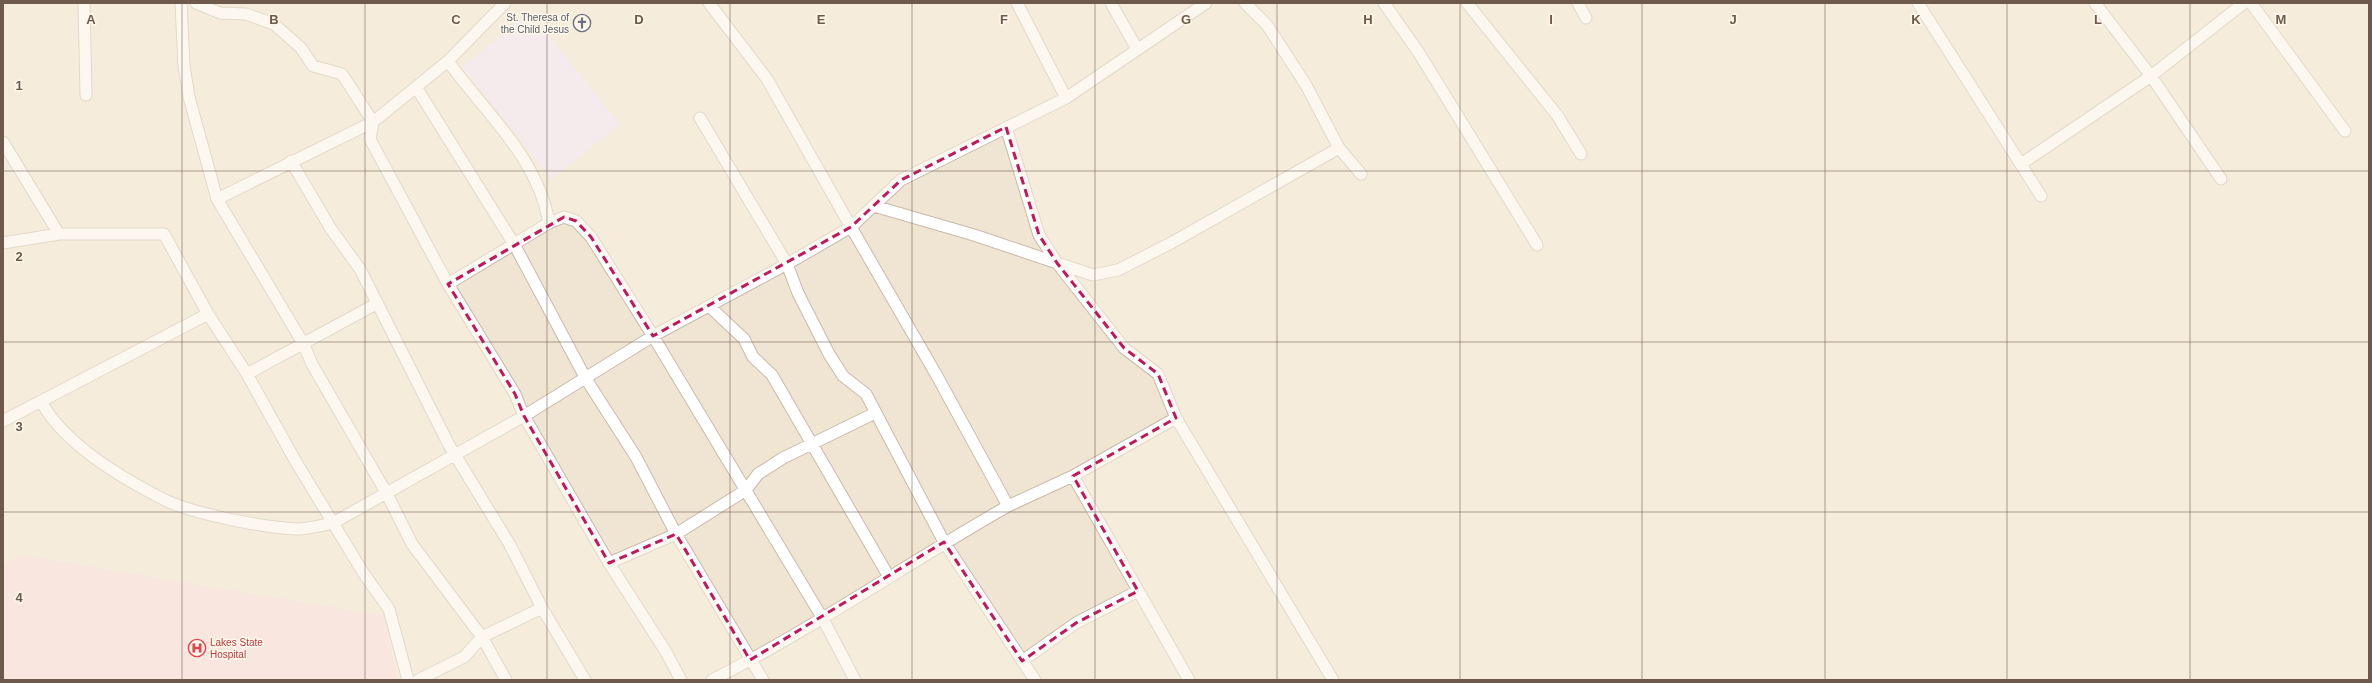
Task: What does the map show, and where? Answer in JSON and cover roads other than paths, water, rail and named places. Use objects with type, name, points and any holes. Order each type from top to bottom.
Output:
[{"type":"street","points":[[84,3],[86,95]]},
{"type":"street","points":[[182,3],[184,66],[189,97],[217,199],[303,343],[312,364],[387,494],[412,544],[482,637],[506,680]]},
{"type":"street","points":[[196,3],[220,12],[246,14],[274,24],[301,48],[313,66],[342,74],[373,122],[370,139],[448,284],[515,394],[524,416],[609,563],[666,652],[681,680]]},
{"type":"street","points":[[217,199],[373,122],[448,61],[506,3]]},
{"type":"street","points":[[709,3],[767,79],[937,376],[1008,506]]},
{"type":"street","points":[[1017,3],[1066,98]]},
{"type":"street","points":[[1111,3],[1137,49]]},
{"type":"street","points":[[41,401],[57,425],[94,458],[168,501],[248,522],[298,529],[333,523],[387,494],[454,453],[524,416],[586,379],[653,336],[788,264],[851,227],[901,180],[1066,98],[1206,3]]},
{"type":"street","points":[[1245,3],[1267,25],[1302,79],[1340,148],[1361,174]]},
{"type":"street","points":[[1384,3],[1419,53],[1536,245]]},
{"type":"street","points":[[1468,3],[1557,115],[1581,154]]},
{"type":"street","points":[[1578,3],[1586,18]]},
{"type":"street","points":[[1918,3],[2041,196]]},
{"type":"street","points":[[2096,3],[2151,76],[2221,179]]},
{"type":"street","points":[[2021,164],[2151,76],[2244,3]]},
{"type":"street","points":[[2251,3],[2345,131]]},
{"type":"street","points":[[448,61],[525,159],[545,202],[549,223]]},
{"type":"street","points":[[416,87],[514,244],[586,379],[636,457],[676,534],[762,680]]},
{"type":"street","points":[[700,118],[788,264],[798,293],[843,376],[866,394],[944,542],[1035,680]]},
{"type":"street","points":[[1006,127],[1039,235],[1057,263],[1124,348],[1158,374],[1176,418],[1333,680]]},
{"type":"street","points":[[3,142],[59,234]]},
{"type":"street","points":[[874,206],[974,235],[1093,275],[1118,270],[1171,243],[1340,148]]},
{"type":"street","points":[[292,161],[331,229],[360,269],[376,304],[454,453],[510,545],[542,608],[584,680]]},
{"type":"street","points":[[448,284],[549,223],[564,217],[576,221],[591,237],[653,336],[822,619],[855,680]]},
{"type":"street","points":[[3,243],[59,234],[164,234],[208,314],[247,374],[333,523],[364,574],[389,609],[408,680]]},
{"type":"street","points":[[247,374],[376,304]]},
{"type":"street","points":[[710,306],[744,339],[753,357],[772,375],[810,444],[888,577]]},
{"type":"street","points":[[3,421],[208,314]]},
{"type":"street","points":[[609,563],[676,534],[746,490],[758,474],[783,458],[875,413]]},
{"type":"street","points":[[712,680],[822,619],[944,542],[1008,506],[1073,476],[1176,418]]},
{"type":"street","points":[[1073,476],[1189,680]]},
{"type":"street","points":[[1022,661],[1076,622],[1138,591]]},
{"type":"street","points":[[418,680],[464,658],[482,637],[542,608]]},
{"type":"place","name":"St. Theresa of the Child Jesus","points":[[582,23]]},
{"type":"place","name":"Lakes State Hospital","points":[[197,648]]}]
